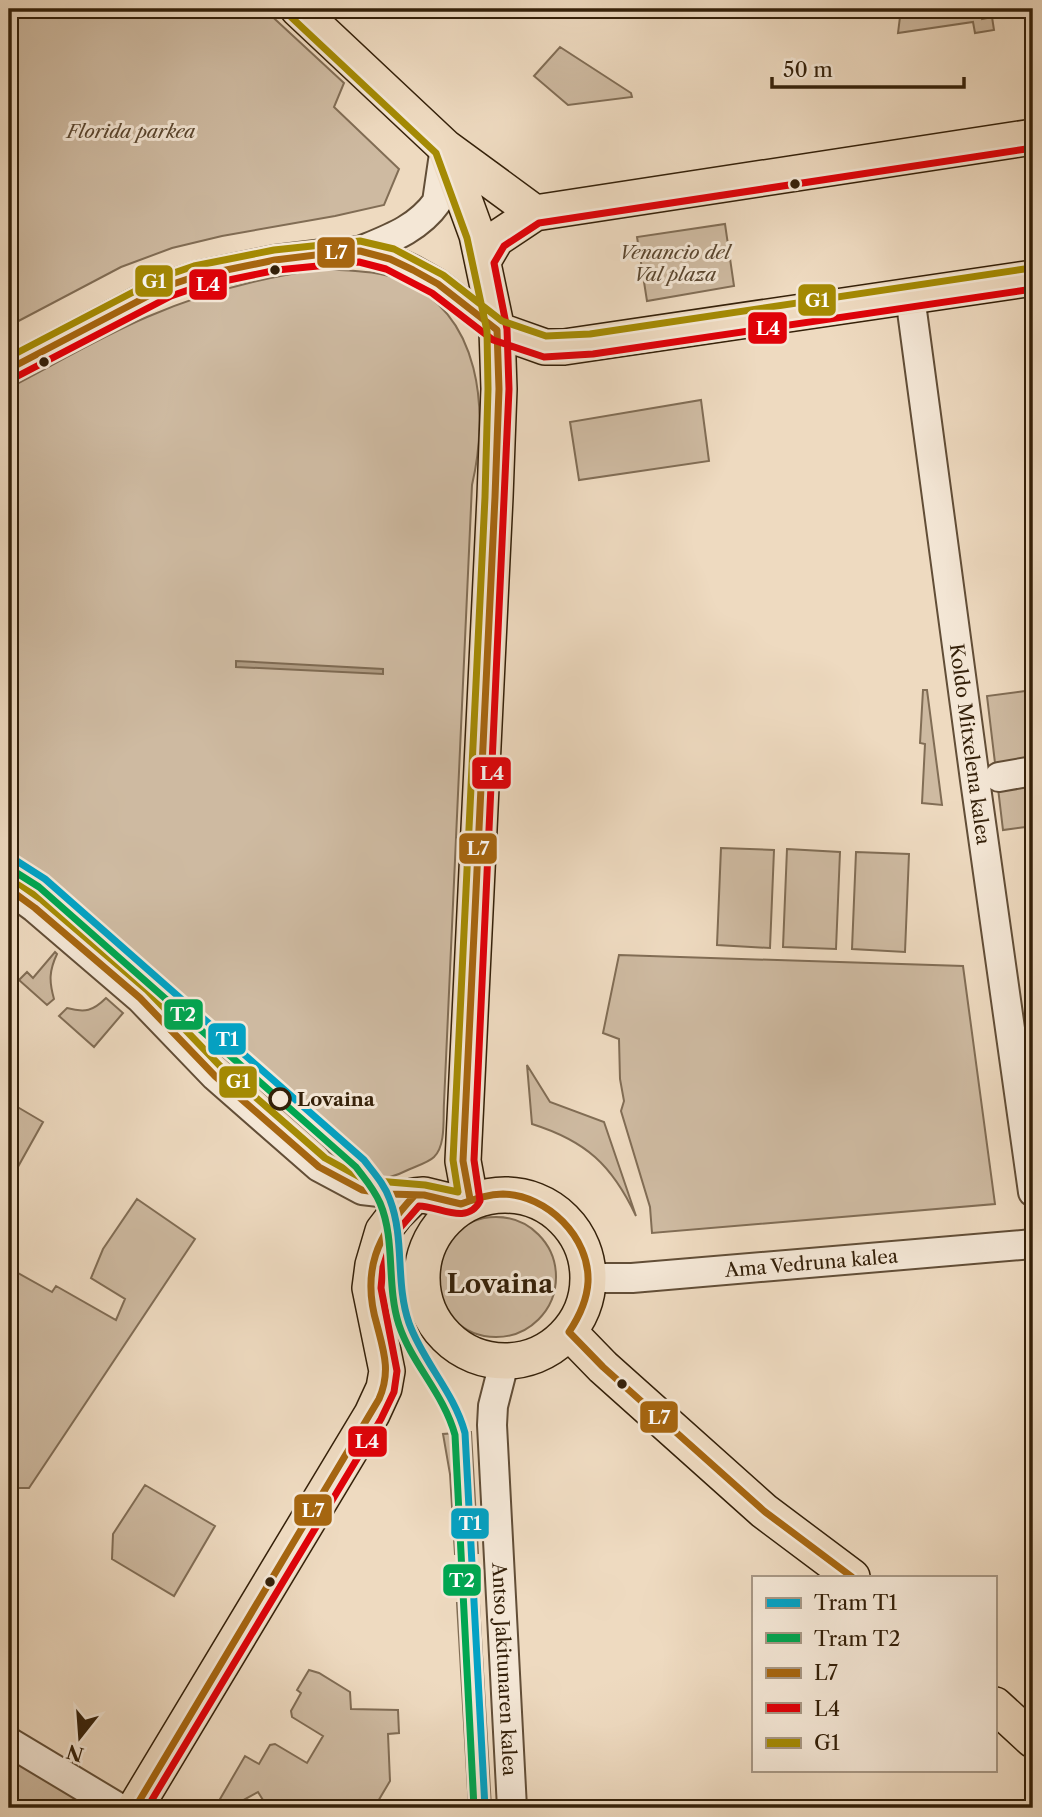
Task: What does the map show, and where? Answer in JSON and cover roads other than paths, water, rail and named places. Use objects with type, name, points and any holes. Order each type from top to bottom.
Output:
[{"type":"main road","points":[[298,9],[445,147],[535,213]]},
{"type":"main road","points":[[483,261],[496,239],[535,213],[1033,137]]},
{"type":"main road","points":[[445,147],[477,235],[483,261],[497,330],[499,388],[463,1160],[466,1202]]},
{"type":"main road","points":[[497,330],[545,347],[564,347],[1033,278]]},
{"type":"main road","points":[[488,1194],[508,1194],[532,1199],[553,1210],[570,1227],[582,1248],[588,1278],[583,1306],[569,1332],[550,1349],[528,1359],[504,1363],[475,1358],[448,1339],[427,1303],[422,1279],[423,1261],[429,1244],[466,1202],[488,1194]]},
{"type":"main road","points":[[135,1808],[372,1414],[384,1388],[387,1371],[370,1288],[373,1265],[383,1231],[396,1213],[414,1196],[424,1195],[466,1202]]},
{"type":"main road","points":[[569,1332],[603,1367],[764,1511],[851,1576]]},
{"type":"main road","points":[[996,1706],[1033,1740]]},
{"type":"street","points":[[9,369],[177,283],[197,276],[275,260],[360,251],[401,234],[423,218],[437,202],[445,147]]},
{"type":"street","points":[[360,251],[390,259],[430,279],[497,330]]},
{"type":"street","name":"Koldo Mitxelena kalea","points":[[910,296],[1033,1192]]},
{"type":"street","points":[[999,777],[1033,771]]},
{"type":"street","points":[[9,889],[140,998],[215,1076],[318,1167],[362,1190],[414,1196]]},
{"type":"street","name":"Ama Vedruna kalea","points":[[588,1278],[632,1278],[1033,1244]]},
{"type":"street","name":"Antso Jakitunaren kalea","points":[[504,1363],[492,1406],[492,1425],[512,1808]]},
{"type":"street","points":[[9,1742],[118,1808]]},
{"type":"tram line","name":"T1","points":[[9,856],[45,879],[364,1160],[385,1189],[395,1215],[402,1292],[409,1323],[422,1351],[454,1404],[465,1433],[485,1808]]},
{"type":"tram line","name":"T2","points":[[9,868],[39,887],[356,1167],[378,1198],[388,1232],[393,1294],[399,1325],[443,1406],[455,1435],[474,1808]]},
{"type":"place","name":"Lovaina","points":[[280,1099]]},
{"type":"district","name":"Lovaina","points":[[500,1284]]},
{"type":"park label","name":"Florida parkea","points":[[131,131]]},
{"type":"park label","name":"Venancio del Val plaza","points":[[675,263]]}]
